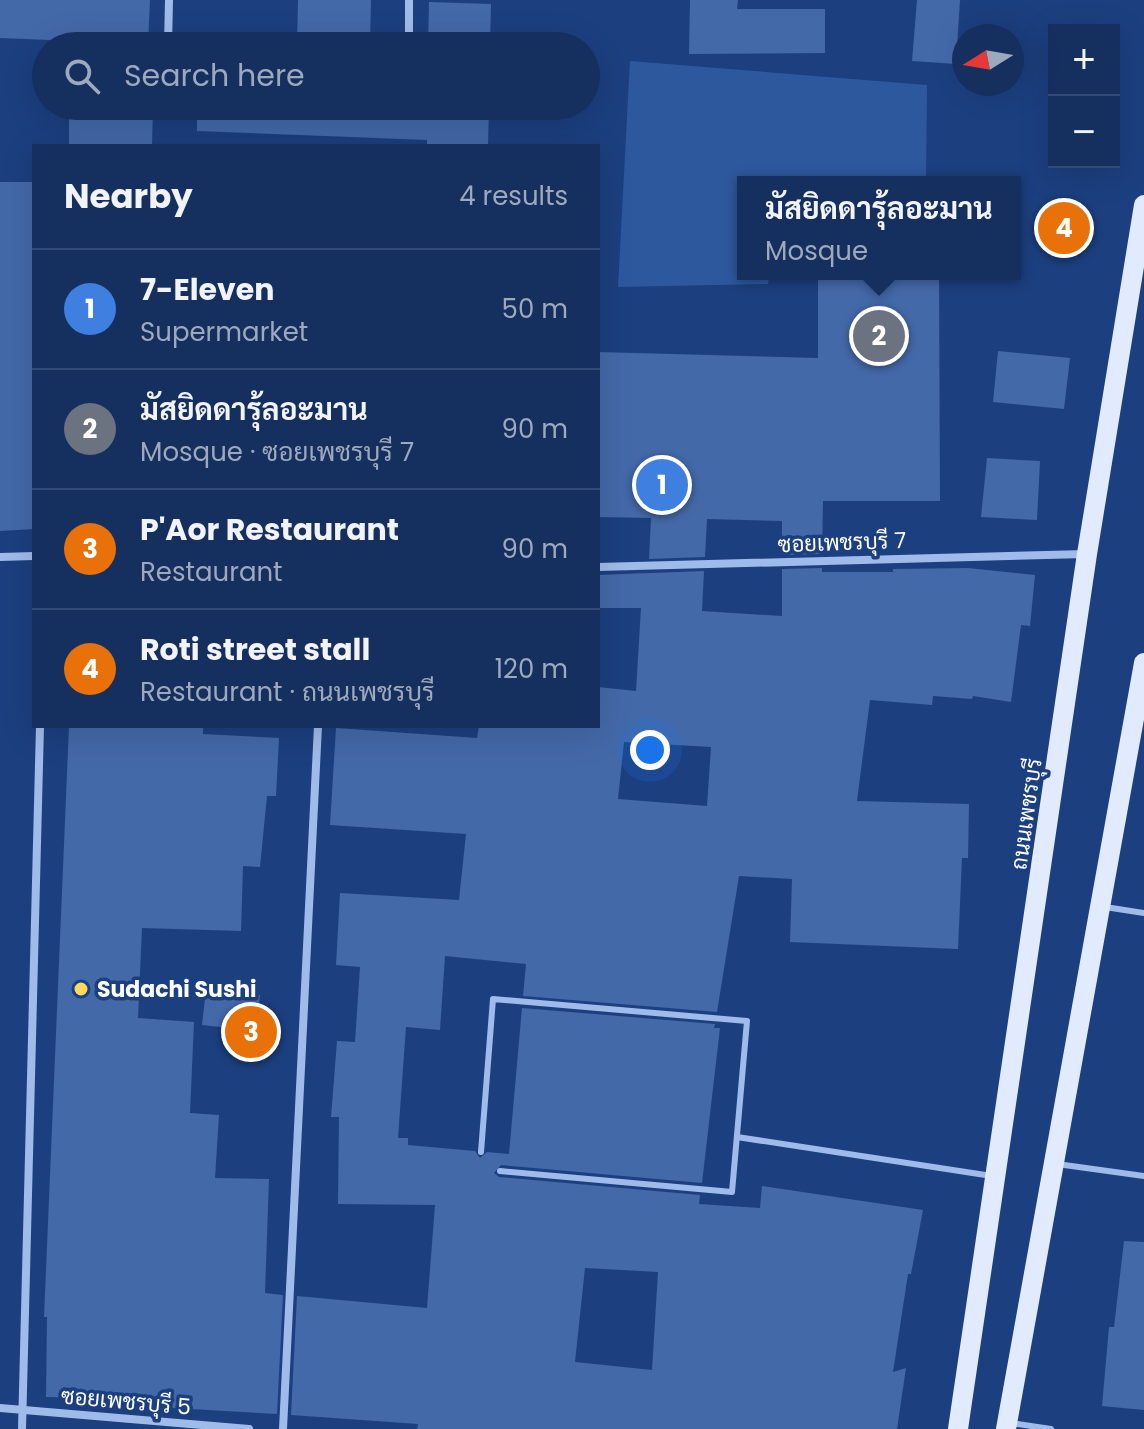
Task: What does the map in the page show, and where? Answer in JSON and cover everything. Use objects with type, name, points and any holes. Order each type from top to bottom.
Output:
[{"type":"main road","name":"ถนนเพชรบุรี","points":[[958,1429],[1087,554],[1144,205]]},
{"type":"main road","points":[[1007,1426],[1144,663]]},
{"type":"street","points":[[168,32],[169,0]]},
{"type":"street","points":[[409,0],[409,32]]},
{"type":"street","name":"ซอยเพชรบุรี 7","points":[[600,567],[1087,554]]},
{"type":"street","points":[[0,557],[32,556]]},
{"type":"street","points":[[22,1429],[40,728]]},
{"type":"street","points":[[283,1429],[318,728]]},
{"type":"street","name":"ซอยเพชรบุรี 5","points":[[0,1408],[249,1429]]},
{"type":"lane","points":[[1098,906],[1144,913]]},
{"type":"lane","points":[[481,1152],[493,999],[747,1021],[732,1192],[500,1171]]},
{"type":"lane","points":[[737,1137],[996,1176]]},
{"type":"lane","points":[[1053,1163],[1144,1176]]},
{"type":"lane","points":[[1007,1426],[1051,1429]]},
{"type":"shaded area","points":[[630,61],[927,85],[926,176],[737,176],[737,280],[769,280],[768,284],[618,287]]},
{"type":"building","points":[[0,0],[150,0],[149,32],[32,32],[32,39],[0,38]]},
{"type":"building","points":[[298,0],[371,0],[370,32],[297,32]]},
{"type":"building","points":[[690,0],[738,0],[737,9],[825,9],[825,53],[689,54]]},
{"type":"building","points":[[917,0],[960,0],[958,24],[952,24],[952,64],[912,61]]},
{"type":"building","points":[[429,2],[491,4],[490,32],[428,32]]},
{"type":"building","points":[[69,120],[153,120],[152,144],[69,144]]},
{"type":"building","points":[[197,120],[489,120],[488,144],[427,144],[427,140],[197,131]]},
{"type":"building","points":[[0,182],[32,182],[32,529],[0,531]]},
{"type":"building","points":[[818,280],[939,280],[940,501],[823,501],[822,554],[782,555],[782,521],[707,519],[705,557],[649,559],[651,518],[600,517],[600,352],[818,358]]},
{"type":"building","points":[[998,351],[1070,358],[1064,409],[993,402]]},
{"type":"building","points":[[987,458],[1040,461],[1037,520],[981,517]]},
{"type":"building","points":[[968,568],[1035,575],[1030,626],[1021,625],[1011,702],[973,696],[972,699],[933,696],[932,705],[870,700],[857,801],[969,804],[968,858],[962,858],[958,949],[790,942],[792,879],[739,876],[717,1012],[523,996],[526,964],[445,956],[440,1030],[406,1027],[398,1138],[408,1138],[408,1145],[475,1151],[480,1158],[487,1152],[509,1154],[522,1008],[715,1024],[714,1028],[720,1028],[702,1183],[501,1165],[494,1173],[499,1177],[700,1195],[699,1204],[760,1208],[762,1186],[923,1210],[911,1274],[908,1274],[893,1372],[906,1368],[897,1429],[417,1429],[418,1424],[291,1415],[297,1296],[427,1308],[435,1205],[338,1204],[339,1117],[331,1117],[337,1041],[355,1042],[360,967],[336,965],[340,893],[459,900],[466,834],[330,825],[336,728],[477,738],[479,728],[600,728],[600,687],[636,691],[641,608],[600,608],[600,575],[704,571],[702,611],[782,616],[782,569],[893,572],[893,569]],"holes":[[[624,742],[711,747],[707,806],[618,799]],[[585,1268],[658,1272],[652,1370],[575,1362]]]},
{"type":"building","points":[[69,728],[203,728],[203,734],[279,738],[276,796],[267,796],[260,867],[243,866],[241,931],[142,928],[138,1018],[194,1022],[190,1113],[219,1115],[215,1178],[269,1179],[265,1293],[283,1295],[277,1414],[138,1406],[138,1399],[46,1397],[47,1317],[44,1317]]},
{"type":"building","points":[[206,989],[260,995],[256,1031],[202,1025]]},
{"type":"building","points":[[1124,1241],[1144,1242],[1144,1410],[1102,1406],[1109,1327],[1114,1327]]},
{"type":"place","name":"Roti street stall","points":[[1064,228]]},
{"type":"place","name":"มัสยิดดารุ้ลอะมาน","points":[[879,336]]},
{"type":"place","name":"7-Eleven","points":[[662,485]]},
{"type":"place","name":"Sudachi Sushi","points":[[81,989]]},
{"type":"place","name":"P'Aor Restaurant","points":[[251,1032]]}]
